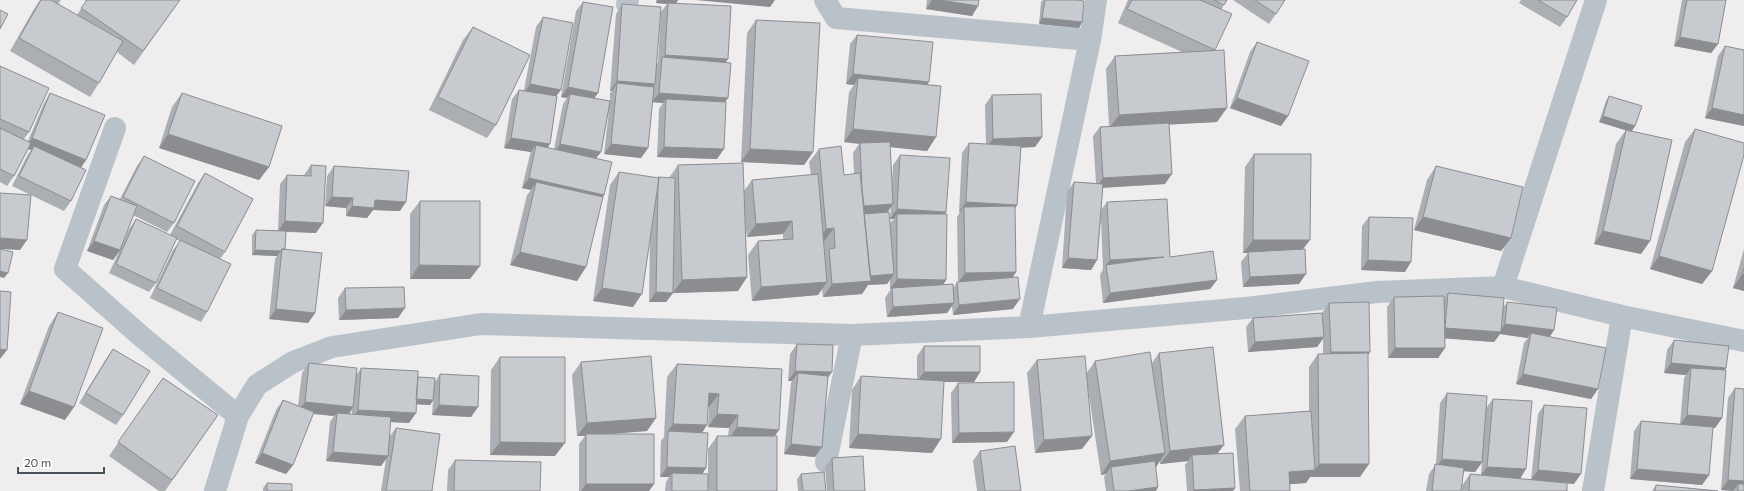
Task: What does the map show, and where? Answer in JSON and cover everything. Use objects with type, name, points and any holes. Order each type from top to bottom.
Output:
[{"type":"street","points":[[825,0],[836,18],[1090,40]]},
{"type":"street","points":[[1029,327],[1090,40],[1096,0]]},
{"type":"street","points":[[1503,287],[1596,0]]},
{"type":"street","points":[[115,128],[65,269],[142,337],[238,416]]},
{"type":"street","points":[[215,491],[238,416],[257,384],[293,362],[332,347],[481,324],[852,335],[1029,327],[1246,308],[1377,292],[1503,287],[1622,316],[1744,341]]},
{"type":"street","points":[[1593,491],[1622,316]]},
{"type":"street","points":[[826,462],[852,335]]},
{"type":"building","points":[[41,0],[51,0],[123,41],[99,83],[19,38]]},
{"type":"building","points":[[87,0],[180,0],[143,51],[81,8]]},
{"type":"building","points":[[940,0],[979,0],[978,6]]},
{"type":"building","points":[[1045,0],[1084,1],[1082,22],[1042,18]]},
{"type":"building","points":[[1132,0],[1200,0],[1232,14],[1215,50],[1127,9]]},
{"type":"building","points":[[1214,0],[1227,0],[1224,5]]},
{"type":"building","points":[[1255,0],[1285,0],[1276,14]]},
{"type":"building","points":[[1538,0],[1577,0],[1567,17]]},
{"type":"building","points":[[1687,0],[1726,0],[1718,44],[1680,37]]},
{"type":"building","points":[[583,2],[613,7],[598,93],[568,87]]},
{"type":"building","points":[[668,3],[731,6],[728,59],[665,55]]},
{"type":"building","points":[[622,4],[661,7],[655,84],[617,81]]},
{"type":"building","points":[[0,10],[8,14],[0,29]]},
{"type":"building","points":[[543,17],[573,23],[561,90],[530,84]]},
{"type":"building","points":[[756,20],[820,23],[813,152],[750,149]]},
{"type":"building","points":[[473,27],[530,55],[496,125],[438,97]]},
{"type":"building","points":[[857,35],[933,42],[929,82],[853,74]]},
{"type":"building","points":[[1257,42],[1309,61],[1288,116],[1237,98]]},
{"type":"building","points":[[1725,46],[1744,50],[1744,115],[1712,108]]},
{"type":"building","points":[[1224,50],[1227,108],[1119,115],[1115,56]]},
{"type":"building","points":[[662,57],[731,63],[728,98],[659,93]]},
{"type":"building","points":[[0,66],[49,88],[29,132],[0,119]]},
{"type":"building","points":[[858,78],[941,86],[936,137],[853,129]]},
{"type":"building","points":[[617,83],[654,87],[648,148],[611,144]]},
{"type":"building","points":[[519,90],[557,96],[550,144],[511,138]]},
{"type":"building","points":[[50,93],[105,115],[86,160],[32,138]]},
{"type":"building","points":[[182,93],[282,126],[269,167],[168,134]]},
{"type":"building","points":[[570,94],[610,101],[601,152],[560,144]]},
{"type":"building","points":[[1041,94],[1042,137],[993,139],[992,95]]},
{"type":"building","points":[[1609,96],[1642,106],[1635,126],[1603,116]]},
{"type":"building","points":[[666,99],[726,102],[724,149],[664,147]]},
{"type":"building","points":[[1169,123],[1172,174],[1103,178],[1100,127]]},
{"type":"building","points":[[0,128],[31,143],[14,176],[0,169]]},
{"type":"building","points":[[1695,129],[1744,143],[1744,155],[1712,271],[1659,256]]},
{"type":"building","points":[[1626,130],[1672,140],[1650,241],[1603,231]]},
{"type":"building","points":[[890,142],[893,204],[864,206],[860,143]]},
{"type":"building","points":[[969,143],[1021,146],[1017,205],[966,202]]},
{"type":"building","points":[[536,145],[612,162],[604,195],[529,178]]},
{"type":"building","points":[[34,146],[86,170],[71,201],[19,176]]},
{"type":"building","points":[[841,146],[844,175],[860,173],[871,281],[832,284],[829,249],[835,248],[834,228],[826,229],[819,149]]},
{"type":"building","points":[[1254,154],[1311,154],[1310,240],[1253,240]]},
{"type":"building","points":[[900,155],[950,158],[946,212],[897,209]]},
{"type":"building","points":[[144,156],[195,181],[174,223],[123,197]]},
{"type":"building","points":[[743,163],[747,277],[682,280],[678,165]]},
{"type":"building","points":[[311,165],[326,166],[323,223],[285,221],[287,175],[311,176]]},
{"type":"building","points":[[334,166],[409,171],[406,202],[375,200],[374,208],[352,206],[353,198],[332,197]]},
{"type":"building","points":[[1436,166],[1523,187],[1511,238],[1423,217]]},
{"type":"building","points":[[619,172],[659,178],[642,294],[602,288]]},
{"type":"building","points":[[205,173],[253,199],[225,252],[177,226]]},
{"type":"building","points":[[818,174],[827,282],[761,287],[758,241],[793,239],[792,221],[756,224],[752,180]]},
{"type":"building","points":[[658,177],[675,178],[673,293],[656,292]]},
{"type":"building","points":[[536,182],[603,197],[586,267],[520,252]]},
{"type":"building","points":[[1074,182],[1103,184],[1097,260],[1068,258]]},
{"type":"building","points":[[0,193],[31,195],[27,240],[0,238]]},
{"type":"building","points":[[111,196],[137,206],[120,250],[94,241]]},
{"type":"building","points":[[1167,199],[1170,257],[1213,251],[1217,280],[1110,293],[1106,265],[1164,257],[1110,260],[1107,202]]},
{"type":"building","points":[[420,201],[480,201],[480,266],[419,265]]},
{"type":"building","points":[[1015,206],[1016,272],[965,273],[964,207]]},
{"type":"building","points":[[889,212],[894,274],[870,276],[864,214]]},
{"type":"building","points":[[897,214],[947,214],[946,280],[897,279]]},
{"type":"building","points":[[1369,217],[1413,218],[1411,262],[1368,260]]},
{"type":"building","points":[[136,219],[177,238],[156,283],[116,264]]},
{"type":"building","points":[[256,230],[286,231],[285,249],[282,249],[281,251],[255,250]]},
{"type":"building","points":[[180,240],[231,264],[207,312],[157,288]]},
{"type":"building","points":[[0,249],[13,252],[8,273],[0,271]]},
{"type":"building","points":[[282,249],[322,253],[315,313],[276,309]]},
{"type":"building","points":[[1305,249],[1306,274],[1250,277],[1248,252]]},
{"type":"building","points":[[1018,277],[1020,299],[959,305],[957,282]]},
{"type":"building","points":[[953,284],[954,303],[893,307],[892,288]]},
{"type":"building","points":[[404,287],[405,308],[346,310],[345,288]]},
{"type":"building","points":[[0,291],[11,292],[7,350],[0,349]]},
{"type":"building","points":[[1448,293],[1504,298],[1501,332],[1445,328]]},
{"type":"building","points":[[1444,296],[1445,348],[1395,348],[1394,297]]},
{"type":"building","points":[[1369,302],[1370,352],[1331,352],[1329,303]]},
{"type":"building","points":[[1507,302],[1557,308],[1554,330],[1505,324]]},
{"type":"building","points":[[58,312],[103,328],[74,407],[29,391]]},
{"type":"building","points":[[1322,313],[1324,337],[1255,342],[1253,318]]},
{"type":"building","points":[[1531,333],[1606,348],[1598,389],[1523,374]]},
{"type":"building","points":[[1674,340],[1729,346],[1726,368],[1671,363]]},
{"type":"building","points":[[797,344],[833,345],[832,372],[795,371]]},
{"type":"building","points":[[924,346],[980,346],[980,372],[924,372]]},
{"type":"building","points":[[1213,347],[1224,445],[1170,451],[1159,353]]},
{"type":"building","points":[[113,349],[150,371],[123,415],[86,393]]},
{"type":"building","points":[[1150,352],[1165,453],[1110,461],[1095,361]]},
{"type":"building","points":[[1368,353],[1369,464],[1319,464],[1318,354]]},
{"type":"building","points":[[651,356],[656,418],[587,423],[581,362]]},
{"type":"building","points":[[1085,356],[1092,436],[1044,440],[1037,360]]},
{"type":"building","points":[[500,357],[565,357],[565,443],[500,442]]},
{"type":"building","points":[[309,363],[357,368],[353,407],[305,402]]},
{"type":"building","points":[[677,364],[782,369],[779,430],[737,427],[738,415],[717,414],[719,394],[709,393],[707,425],[673,424]]},
{"type":"building","points":[[361,368],[418,371],[416,413],[358,410]]},
{"type":"building","points":[[1691,368],[1726,370],[1722,418],[1687,415]]},
{"type":"building","points":[[798,373],[828,376],[822,447],[791,444]]},
{"type":"building","points":[[440,374],[479,376],[478,407],[439,405]]},
{"type":"building","points":[[861,376],[944,381],[941,439],[858,434]]},
{"type":"building","points":[[418,377],[435,378],[433,400],[416,399]]},
{"type":"building","points":[[163,378],[218,415],[172,480],[118,442]]},
{"type":"building","points":[[1014,382],[1014,432],[959,433],[958,383]]},
{"type":"building","points":[[1735,388],[1744,389],[1744,481],[1728,480]]},
{"type":"building","points":[[1447,393],[1487,396],[1482,462],[1442,459]]},
{"type":"building","points":[[1493,399],[1532,401],[1526,469],[1487,467]]},
{"type":"building","points":[[283,400],[314,412],[293,465],[262,453]]},
{"type":"building","points":[[1544,405],[1587,408],[1581,474],[1538,470]]},
{"type":"building","points":[[1311,411],[1315,470],[1289,472],[1290,491],[1250,491],[1245,416]]},
{"type":"building","points":[[337,413],[391,417],[388,456],[333,452]]},
{"type":"building","points":[[1641,421],[1713,427],[1709,475],[1637,469]]},
{"type":"building","points":[[396,428],[440,434],[432,491],[386,491]]},
{"type":"building","points":[[668,431],[708,433],[706,468],[667,467]]},
{"type":"building","points":[[586,434],[654,434],[654,484],[586,484]]},
{"type":"building","points":[[717,436],[777,436],[777,491],[717,491]]},
{"type":"building","points":[[1015,446],[1021,491],[985,491],[980,451]]},
{"type":"building","points":[[1233,453],[1235,488],[1194,490],[1192,455]]},
{"type":"building","points":[[863,456],[865,491],[834,491],[832,458]]},
{"type":"building","points":[[455,460],[541,462],[540,491],[454,491]]},
{"type":"building","points":[[1155,461],[1158,487],[1128,491],[1114,491],[1111,467]]},
{"type":"building","points":[[1435,464],[1464,468],[1461,491],[1432,491]]},
{"type":"building","points":[[824,472],[826,491],[803,491],[801,474]]},
{"type":"building","points":[[672,473],[708,474],[708,491],[672,491]]},
{"type":"building","points":[[1470,474],[1567,483],[1567,491],[1469,491]]},
{"type":"building","points":[[267,483],[292,484],[292,491],[267,491]]},
{"type":"building","points":[[1738,484],[1744,484],[1744,491],[1738,491]]},
{"type":"building","points":[[1656,485],[1718,491],[1655,491]]}]
